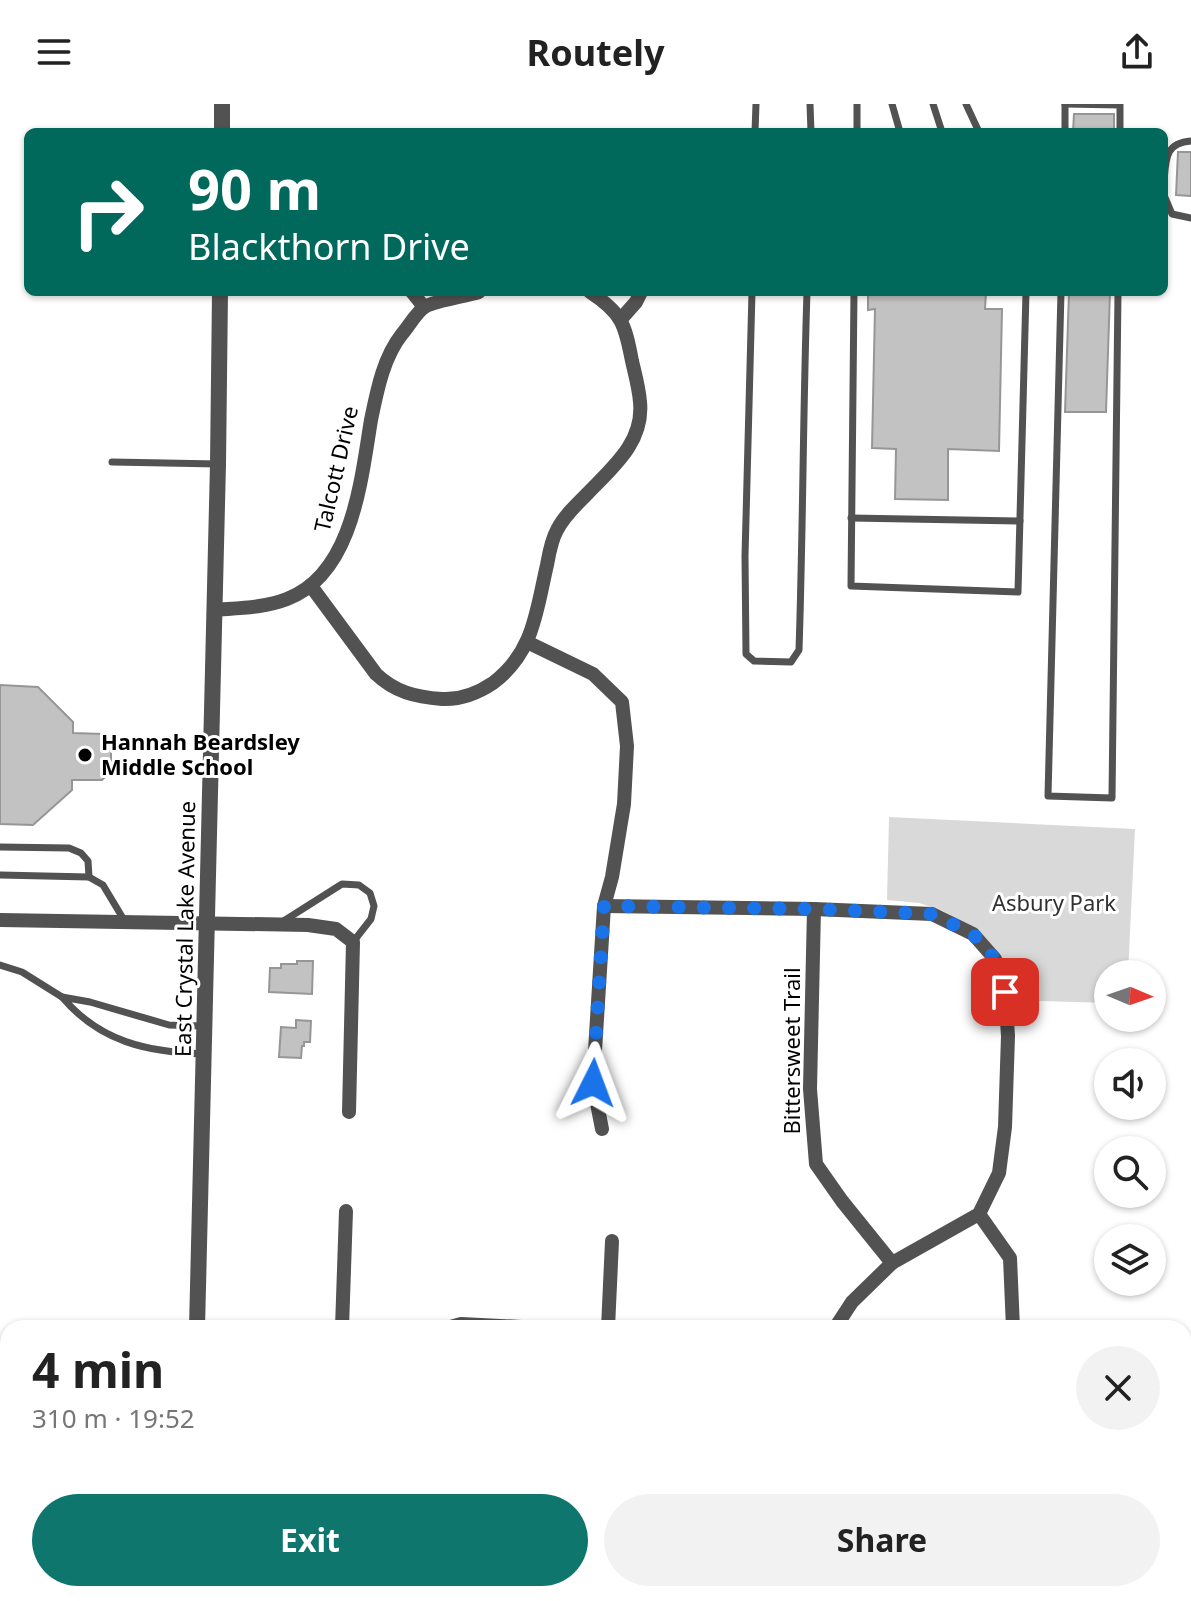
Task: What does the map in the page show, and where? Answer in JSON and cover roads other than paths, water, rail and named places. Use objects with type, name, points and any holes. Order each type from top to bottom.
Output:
[{"type":"street","points":[[222,104],[222,128]]},
{"type":"street","name":"East Crystal Lake Avenue","points":[[197,1320],[220,296]]},
{"type":"street","points":[[415,296],[424,307],[464,296]]},
{"type":"street","points":[[214,610],[266,606],[286,600],[311,586],[376,674],[405,694],[448,699],[473,694],[514,664],[531,631],[557,530],[626,453],[638,428],[640,401],[627,334],[613,309],[595,296]]},
{"type":"street","points":[[621,319],[639,296]]},
{"type":"street","name":"Talcott Drive","points":[[311,586],[331,563],[347,531],[362,474],[376,391],[393,345],[424,307]]},
{"type":"street","points":[[527,642],[593,674],[622,702],[627,746],[624,804],[604,906],[593,1083],[602,1129]]},
{"type":"street","points":[[604,906],[932,914],[973,934],[995,959],[1005,992],[1008,1036],[1005,1127],[999,1173],[979,1214],[892,1263],[852,1302],[840,1320]]},
{"type":"street","name":"Bittersweet Trail","points":[[814,909],[810,1089],[816,1164],[892,1263]]},
{"type":"street","points":[[0,920],[278,924],[336,929],[353,942],[349,1112]]},
{"type":"street","points":[[342,1320],[346,1211]]},
{"type":"street","points":[[979,1214],[1010,1258],[1013,1320]]},
{"type":"street","points":[[608,1320],[612,1241]]},
{"type":"lane","points":[[755,128],[756,104]]},
{"type":"lane","points":[[810,104],[811,128]]},
{"type":"lane","points":[[857,104],[857,128]]},
{"type":"lane","points":[[892,104],[899,128]]},
{"type":"lane","points":[[933,104],[941,128]]},
{"type":"lane","points":[[966,104],[977,128]]},
{"type":"lane","points":[[1065,128],[1065,104],[1120,105],[1120,128]]},
{"type":"lane","points":[[1168,155],[1175,143],[1191,141]]},
{"type":"lane","points":[[1168,204],[1172,214],[1191,218]]},
{"type":"lane","points":[[752,296],[746,654],[754,661],[791,662],[799,650],[807,296]]},
{"type":"lane","points":[[854,296],[851,586],[1018,592],[1026,296]]},
{"type":"lane","points":[[1061,296],[1048,796],[1112,798],[1118,296]]},
{"type":"lane","points":[[112,462],[218,464]]},
{"type":"lane","points":[[851,518],[1020,521]]},
{"type":"lane","points":[[0,847],[69,848],[81,853],[88,861],[89,877]]},
{"type":"lane","points":[[0,875],[89,877],[103,885],[125,922]]},
{"type":"lane","points":[[278,924],[342,884],[359,885],[370,893],[374,906],[371,919],[353,942]]},
{"type":"lane","points":[[0,965],[22,972],[62,997],[93,1027],[116,1038],[172,1053],[204,1054]]},
{"type":"lane","points":[[62,997],[169,1025],[204,1026]]},
{"type":"place","name":"Hannah Beardsley Middle School","points":[[85,755]]},
{"type":"park label","name":"Asbury Park","points":[[1054,903]]}]
